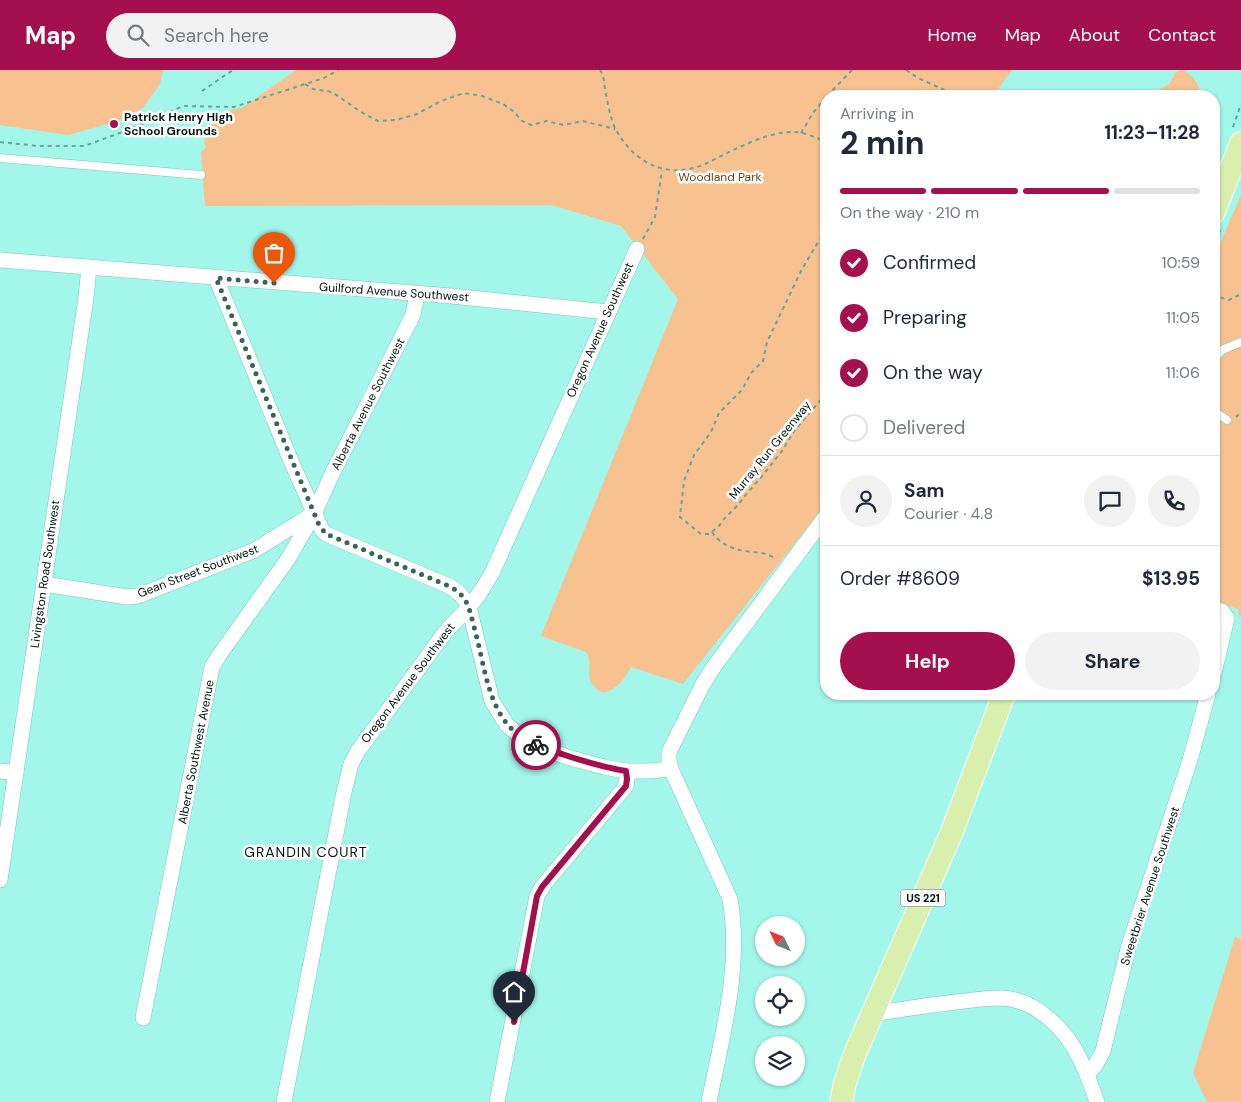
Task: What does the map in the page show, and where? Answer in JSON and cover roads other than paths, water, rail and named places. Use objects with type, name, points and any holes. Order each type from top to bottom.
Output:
[{"type":"main road","points":[[1220,197],[1241,143]]},
{"type":"main road","name":"US 221","points":[[841,1102],[854,1056],[951,834],[1002,700]]},
{"type":"street","name":"Oregon Avenue Southwest","points":[[285,1097],[351,764],[358,750],[446,631],[480,593],[500,554],[637,249]]},
{"type":"street","name":"Guilford Avenue Southwest","points":[[0,260],[89,266],[608,312]]},
{"type":"street","name":"Livingston Road Southwest","points":[[0,880],[86,298],[89,266]]},
{"type":"street","points":[[216,278],[322,530],[326,534],[458,591],[469,607],[481,650],[489,692],[498,712],[507,725],[519,735],[532,743],[567,757],[604,767],[626,771],[671,769]]},
{"type":"street","name":"Alberta Avenue Southwest","points":[[314,514],[332,474],[413,315],[416,294]]},
{"type":"street","name":"Gean Street Southwest","points":[[44,584],[127,597],[138,596],[255,550],[314,514]]},
{"type":"street","name":"Alberta Southwest Avenue","points":[[144,1018],[212,667],[288,559],[314,514]]},
{"type":"street","points":[[710,1102],[731,993],[733,918],[730,899],[671,769],[669,752],[703,684],[726,649],[820,524]]},
{"type":"street","points":[[1220,610],[1227,618],[1220,648]]},
{"type":"street","name":"Sweetbrier Avenue Southwest","points":[[1087,1074],[1095,1066],[1103,1051],[1129,945],[1190,760],[1206,700]]},
{"type":"street","points":[[0,771],[16,773]]},
{"type":"street","points":[[497,1102],[537,896],[542,887],[626,786],[626,771]]},
{"type":"street","points":[[872,1014],[975,1000],[1003,998],[1018,1001],[1046,1016],[1058,1027],[1076,1051],[1097,1102]]},
{"type":"lane","points":[[0,158],[201,175]]},
{"type":"lane","points":[[1220,352],[1241,342]]},
{"type":"lane","points":[[1220,415],[1227,420]]},
{"type":"place","name":"Patrick Henry High School Grounds","points":[[114,124]]},
{"type":"district","name":"GRANDIN COURT","points":[[306,852]]},
{"type":"park label","name":"Woodland Park","points":[[720,177]]}]
